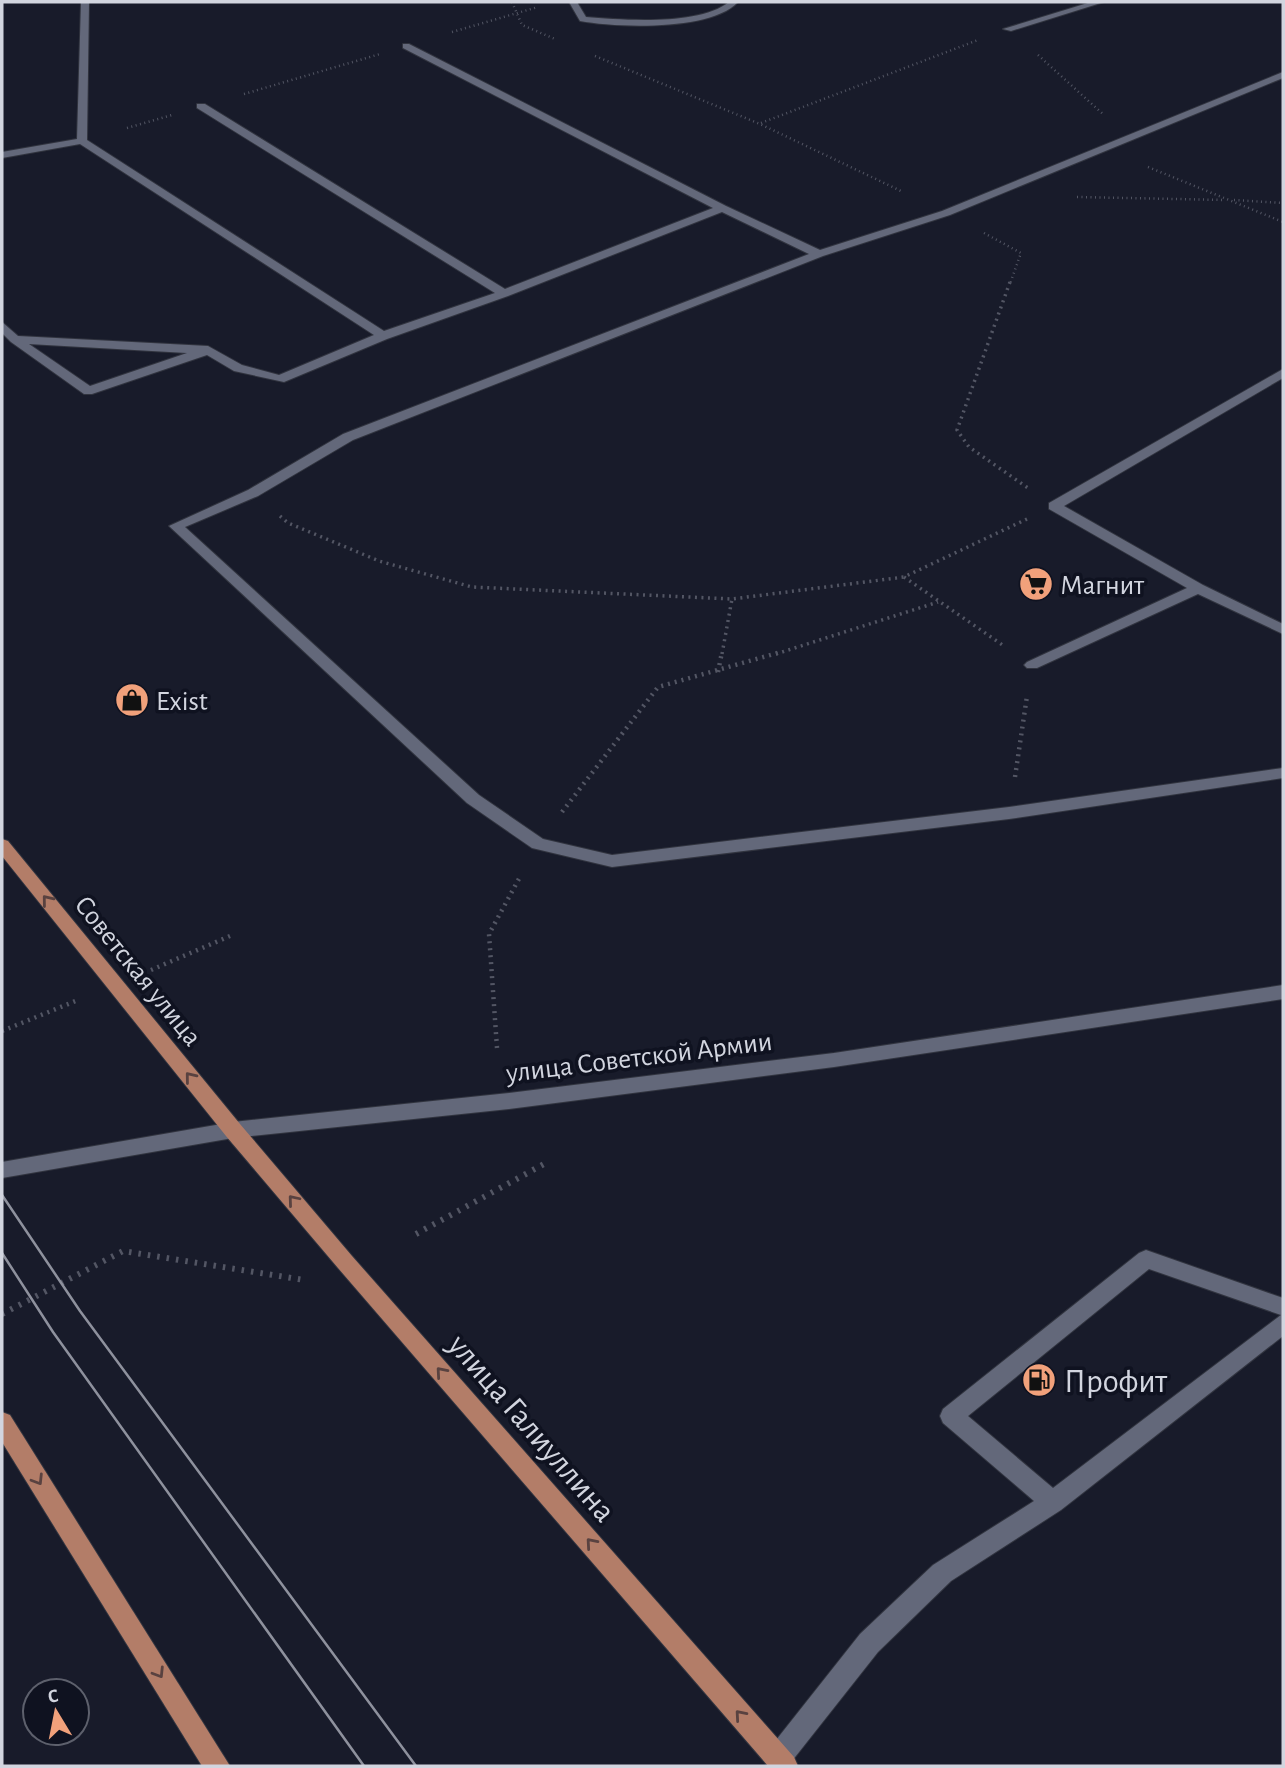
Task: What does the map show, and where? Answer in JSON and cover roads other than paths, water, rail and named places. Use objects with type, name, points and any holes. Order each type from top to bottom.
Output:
[{"type":"main road","points":[[82,141],[85,2]]},
{"type":"main road","points":[[573,2],[583,19],[610,23],[708,17],[731,8],[734,2]]},
{"type":"main road","points":[[1008,29],[1100,2]]},
{"type":"main road","points":[[406,46],[722,208],[819,254]]},
{"type":"main road","points":[[1283,75],[946,213],[819,254],[348,437],[253,493],[176,526],[473,799],[538,844],[612,861],[1009,813],[1283,773]]},
{"type":"main road","points":[[201,106],[504,294]]},
{"type":"main road","points":[[2,155],[82,141],[383,337]]},
{"type":"main road","points":[[15,339],[208,350],[238,368],[280,379],[722,208]]},
{"type":"main road","points":[[2,327],[88,391],[208,350]]},
{"type":"main road","points":[[1283,373],[1054,506],[1198,588],[1283,630]]},
{"type":"main road","points":[[1032,665],[1198,588]]},
{"type":"main road","name":"Советская улица","points":[[2,845],[233,1130]]},
{"type":"main road","name":"улица Советской Армии","points":[[2,1170],[233,1130],[509,1101],[834,1060],[1283,992]]},
{"type":"main road","name":"улица Галиуллина","points":[[233,1130],[781,1762]]},
{"type":"main road","points":[[1053,1502],[951,1416],[1146,1259],[1283,1307]]},
{"type":"main road","points":[[781,1762],[869,1643],[942,1573],[1053,1502],[1283,1324]]},
{"type":"main road","points":[[2,1422],[218,1766]]},
{"type":"tram line","points":[[2,1195],[80,1311],[416,1766]]},
{"type":"tram line","points":[[2,1253],[53,1332],[364,1766]]},
{"type":"place","name":"Магнит","points":[[1036,584]]},
{"type":"place","name":"Exist","points":[[132,700]]},
{"type":"place","name":"Профит","points":[[1039,1380]]}]
